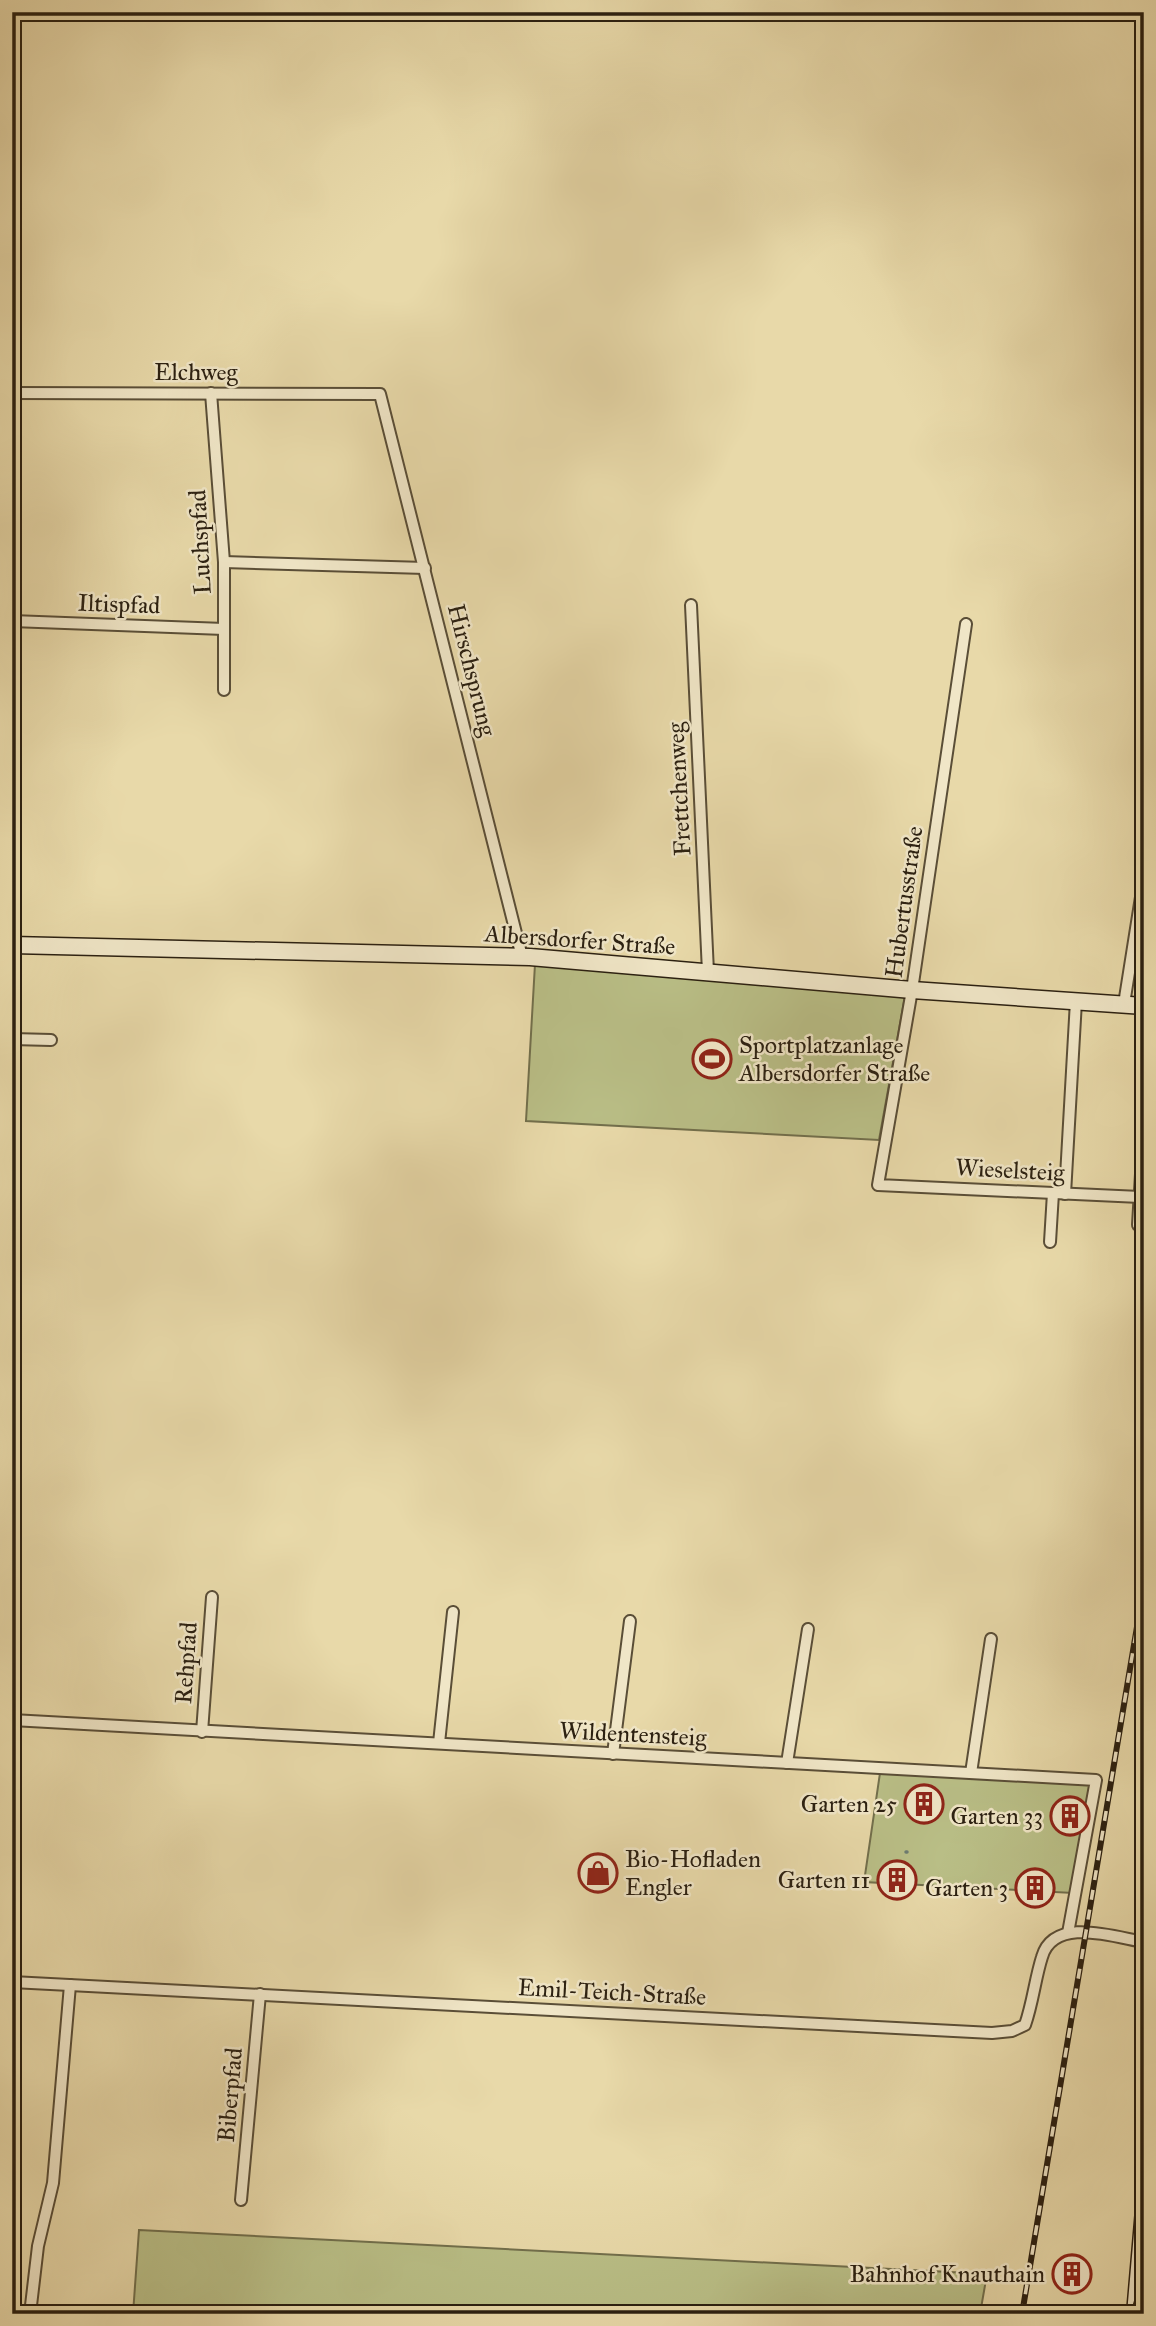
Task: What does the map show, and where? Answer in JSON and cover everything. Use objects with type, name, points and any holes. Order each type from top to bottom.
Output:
[{"type":"street","name":"Elchweg","points":[[12,393],[380,394]]},
{"type":"street","name":"Luchspfad","points":[[211,393],[224,562],[223,690]]},
{"type":"street","name":"Hirschsprung","points":[[380,394],[522,957]]},
{"type":"street","points":[[224,562],[425,568]]},
{"type":"street","name":"Frettchenweg","points":[[691,605],[708,972]]},
{"type":"street","name":"Iltispfad","points":[[12,621],[224,629]]},
{"type":"street","name":"Hubertusstraße","points":[[878,1185],[912,990],[966,624]]},
{"type":"street","points":[[12,667],[15,691]]},
{"type":"street","points":[[1124,1004],[1144,878]]},
{"type":"street","name":"Albersdorfer Straße","points":[[12,945],[522,957],[912,990],[1144,1006]]},
{"type":"street","points":[[1050,1242],[1059,1194],[1076,1001]]},
{"type":"street","points":[[12,1039],[51,1040]]},
{"type":"street","points":[[1138,1225],[1142,1157]]},
{"type":"street","name":"Wieselsteig","points":[[878,1185],[1140,1197]]},
{"type":"street","name":"Rehpfad","points":[[202,1732],[212,1597]]},
{"type":"street","points":[[439,1743],[453,1612]]},
{"type":"street","points":[[613,1754],[630,1621]]},
{"type":"street","points":[[787,1763],[808,1629]]},
{"type":"street","points":[[971,1773],[991,1639]]},
{"type":"street","name":"Wildentensteig","points":[[12,1720],[1096,1780],[1068,1933]]},
{"type":"street","points":[[1068,1933],[1144,1942]]},
{"type":"street","name":"Emil-Teich-Straße","points":[[12,1982],[992,2033],[1012,2031],[1024,2025],[1042,1954],[1050,1943],[1068,1933]]},
{"type":"street","points":[[30,2314],[38,2246],[53,2183],[70,1985]]},
{"type":"street","name":"Biberpfad","points":[[241,2200],[260,1994]]},
{"type":"street","points":[[1135,2314],[1144,2210]]},
{"type":"green space","name":"Sportplatzanlage Albersdorfer Straße","points":[[535,964],[905,996],[879,1140],[526,1121]]},
{"type":"green space","points":[[880,1773],[1090,1784],[1073,1893],[864,1882]]},
{"type":"green space","points":[[139,2230],[987,2274],[980,2314],[133,2314]]},
{"type":"tram line","points":[[1131,2314],[1137,2294]]},
{"type":"railway","points":[[1022,2314],[1144,1585]]},
{"type":"place","name":"Sportplatzanlage Albersdorfer Straße","points":[[712,1059]]},
{"type":"place","name":"Garten 25","points":[[924,1804]]},
{"type":"place","name":"Garten 33","points":[[1070,1816]]},
{"type":"place","name":"Bio-Hofladen Engler","points":[[598,1873]]},
{"type":"place","name":"Garten 11","points":[[897,1880]]},
{"type":"place","name":"Garten 3","points":[[1035,1888]]},
{"type":"place","name":"Bahnhof Knauthain","points":[[1072,2274]]}]
